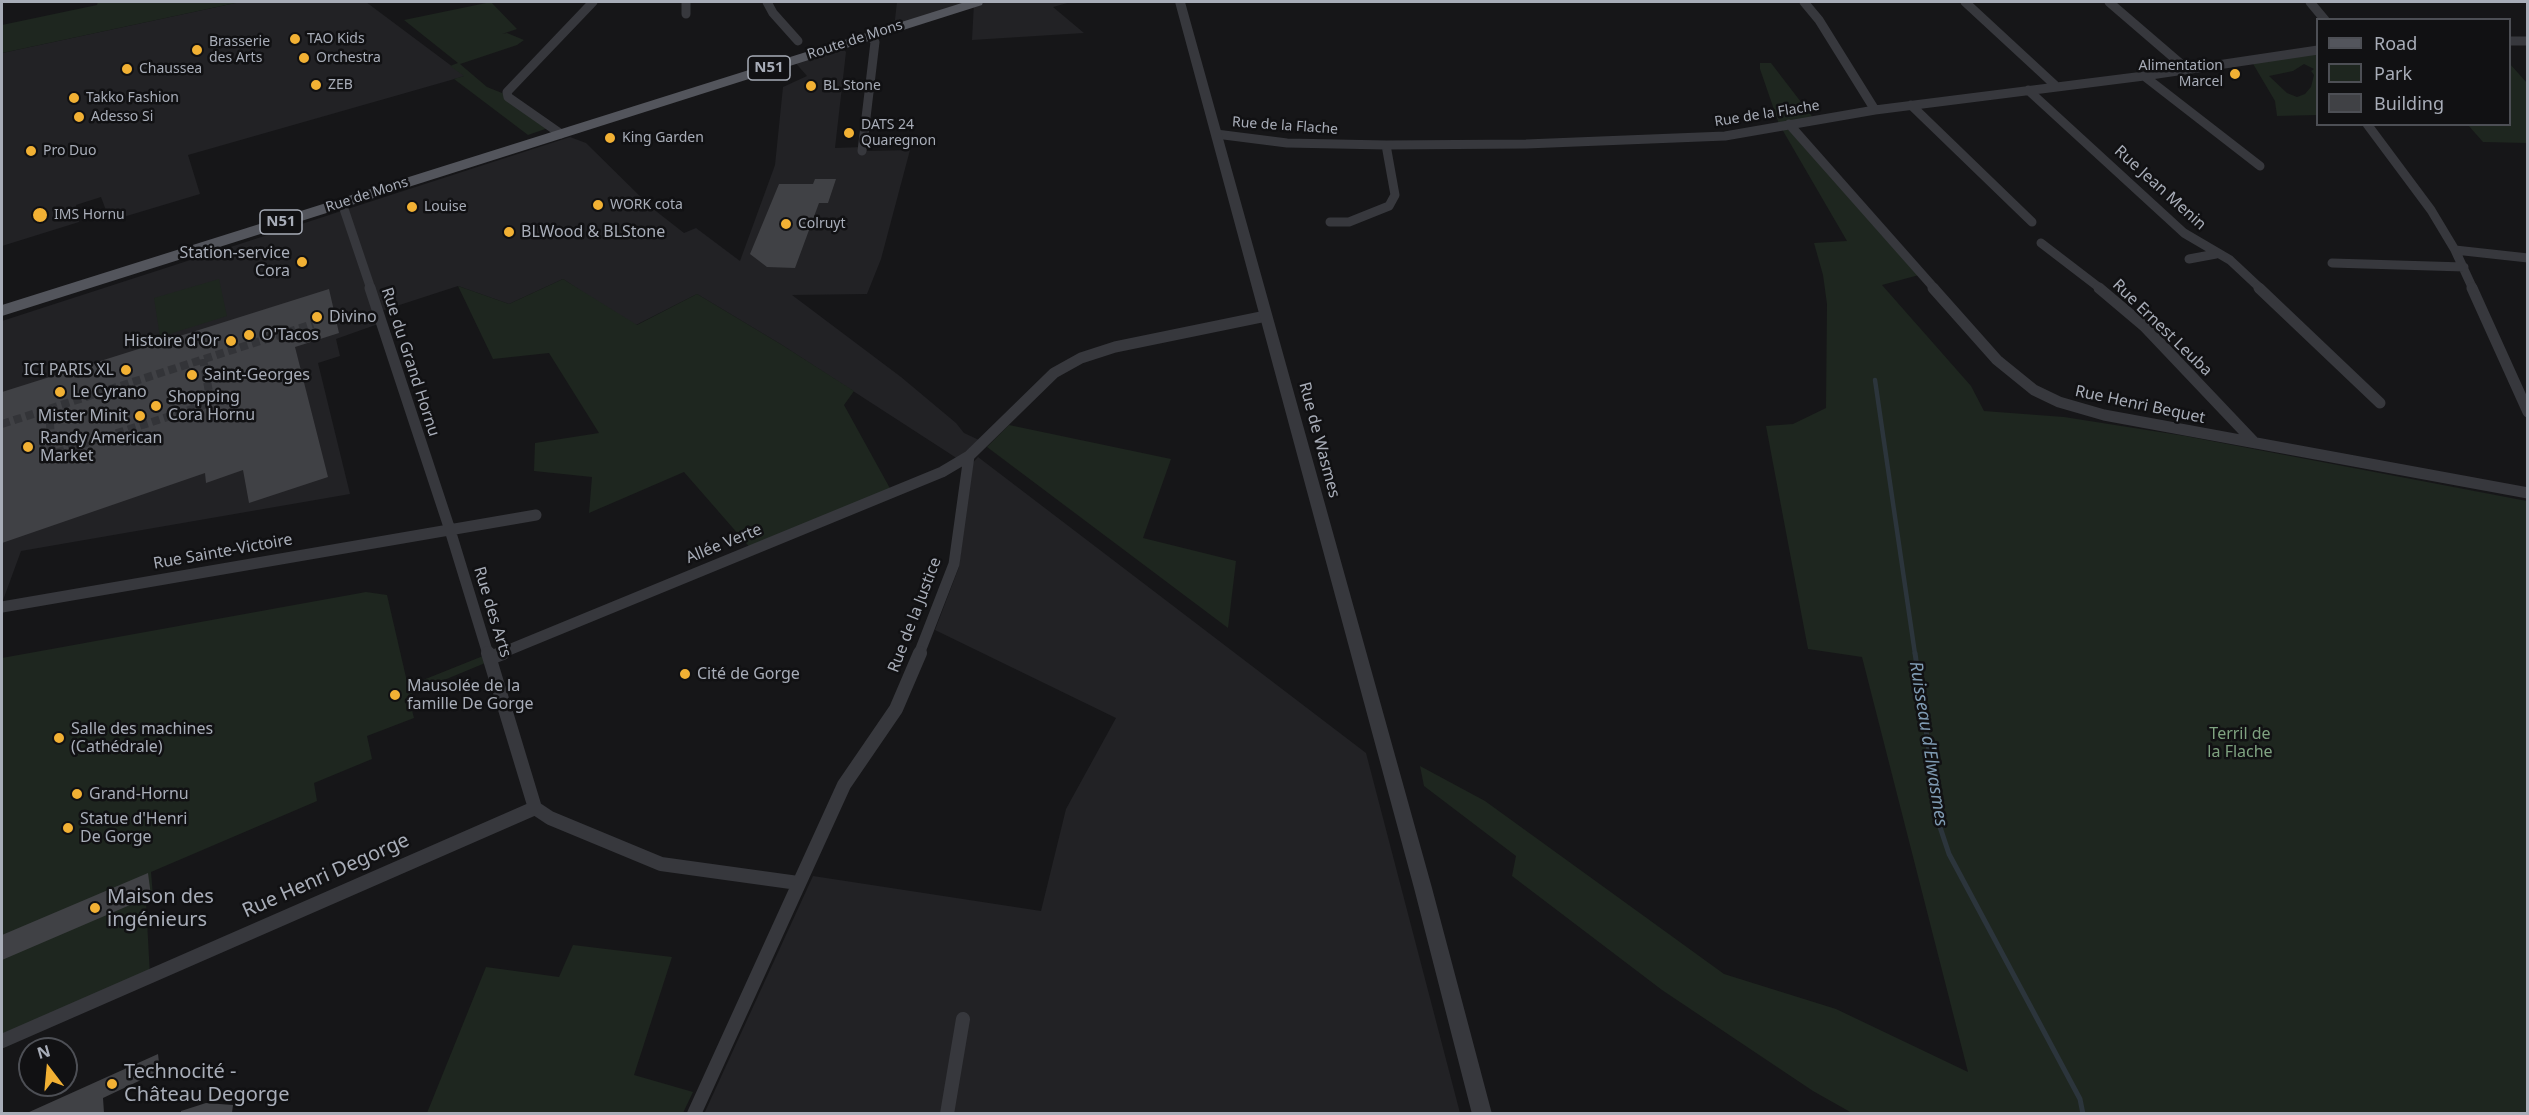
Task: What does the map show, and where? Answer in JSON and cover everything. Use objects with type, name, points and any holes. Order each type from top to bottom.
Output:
[{"type":"main road","name":"Route de Mons","points":[[561,134],[977,2]]},
{"type":"main road","name":"Rue de Mons","points":[[2,311],[561,134]]},
{"type":"street","points":[[561,134],[508,97],[507,92],[593,2]]},
{"type":"street","points":[[686,2],[686,14]]},
{"type":"street","points":[[767,2],[773,13],[798,41]]},
{"type":"street","name":"Rue de Wasmes","points":[[1180,2],[1423,888],[1482,1113]]},
{"type":"street","points":[[1804,2],[1819,21],[1875,110]]},
{"type":"street","points":[[1965,2],[2057,87]]},
{"type":"street","points":[[2109,2],[2188,70]]},
{"type":"street","points":[[2310,2],[2323,18]]},
{"type":"street","points":[[861,151],[875,42],[870,35]]},
{"type":"street","points":[[2511,41],[2528,40]]},
{"type":"street","name":"Rue de la Flache","points":[[1216,134],[1287,143],[1386,145],[1526,144],[1708,137],[1875,110],[2144,76],[2316,50]]},
{"type":"street","points":[[2144,76],[2260,166]]},
{"type":"street","name":"Rue Jean Menin","points":[[2028,90],[2184,233],[2230,260],[2380,403]]},
{"type":"street","points":[[1911,105],[2032,222]]},
{"type":"street","name":"Rue Henri Bequet","points":[[1789,124],[1997,360],[2034,390],[2059,402],[2104,416],[2528,493]]},
{"type":"street","points":[[2368,126],[2431,210],[2456,250],[2528,412]]},
{"type":"street","points":[[1330,222],[1349,222],[1389,206],[1395,195],[1386,145]]},
{"type":"street","name":"Rue du Grand Hornu","points":[[342,203],[450,530]]},
{"type":"street","name":"Rue Ernest Leuba","points":[[2041,243],[2089,279],[2144,326],[2255,443]]},
{"type":"street","points":[[2456,250],[2528,258]]},
{"type":"street","points":[[2189,259],[2217,254]]},
{"type":"street","points":[[2332,263],[2464,267]]},
{"type":"street","points":[[969,456],[1054,374],[1081,358],[1115,347],[1266,316]]},
{"type":"street","name":"Allée Verte","points":[[489,658],[942,472],[969,456]]},
{"type":"street","name":"Rue de la Justice","points":[[694,1113],[844,785],[896,709],[918,658],[954,564],[969,456]]},
{"type":"street","name":"Rue Sainte-Victoire","points":[[2,607],[536,515]]},
{"type":"street","name":"Rue des Arts","points":[[450,530],[535,808]]},
{"type":"street","points":[[535,808],[550,818],[661,864],[798,883]]},
{"type":"street","name":"Rue Henri Degorge","points":[[2,1041],[535,808]]},
{"type":"street","points":[[947,1113],[963,1019]]},
{"type":"shaded area","points":[[240,2],[366,2],[465,76],[188,155],[200,194],[110,221],[101,197],[76,205],[79,222],[2,246],[2,53]]},
{"type":"shaded area","points":[[897,2],[1071,2],[1053,7],[1084,33],[972,40],[974,3],[894,28]]},
{"type":"shaded area","points":[[840,45],[846,52],[835,148],[863,147],[867,151],[910,150],[881,259],[867,294],[792,295],[901,377],[956,423],[964,433],[979,440],[958,459],[782,345],[697,294],[634,326],[563,279],[509,304],[458,286],[378,312],[381,323],[336,339],[340,356],[318,363],[350,494],[21,551],[2,603],[2,321],[570,137],[586,143],[652,208],[684,233],[696,228],[740,261],[775,165],[783,87],[807,76],[793,60]]},
{"type":"shaded area","points":[[978,457],[1366,753],[1460,1113],[704,1114],[813,876],[1041,911],[1066,809],[1116,718],[935,630],[959,567],[970,466]]},
{"type":"green space","points":[[98,2],[240,2],[2,53],[2,25],[97,5]]},
{"type":"green space","points":[[491,2],[517,29],[502,34],[507,33],[524,40],[517,45],[460,64],[487,87],[507,95],[551,127],[528,135],[454,79],[464,76],[450,66],[458,63],[404,20]]},
{"type":"green space","points":[[2316,52],[2316,115],[2277,116],[2275,101],[2252,62]],"holes":[[[2304,64],[2314,69],[2311,71],[2314,75],[2311,87],[2305,94],[2297,97],[2287,93],[2269,76],[2293,71]]]},
{"type":"green space","name":"Terril de la Flache","points":[[1760,63],[1771,63],[1814,119],[1786,123],[1919,275],[1882,285],[1971,386],[1984,411],[2064,417],[2185,436],[2527,501],[2527,1113],[1852,1113],[1813,1091],[1662,990],[1512,876],[1516,856],[1424,786],[1420,766],[1485,801],[1724,974],[1836,1009],[1968,1072],[1862,657],[1808,649],[1766,426],[1793,424],[1826,408],[1827,304],[1823,275],[1814,243],[1847,241],[1779,124]]},
{"type":"green space","points":[[2511,65],[2527,83],[2527,143],[2483,142],[2469,126],[2511,126]]},
{"type":"green space","points":[[219,279],[227,316],[160,337],[154,298]]},
{"type":"green space","points":[[563,279],[637,325],[697,294],[854,391],[844,405],[892,492],[753,551],[684,472],[589,513],[592,477],[534,471],[535,443],[599,433],[549,353],[493,359],[458,286],[509,304]]},
{"type":"green space","points":[[1009,425],[1171,459],[1143,538],[1236,561],[1228,628],[987,447]]},
{"type":"green space","points":[[366,592],[387,595],[408,686],[488,654],[490,661],[408,695],[414,718],[367,736],[372,759],[314,783],[317,801],[151,872],[153,896],[146,902],[150,976],[2,1041],[2,658]]},
{"type":"green space","points":[[573,945],[672,957],[634,1075],[693,1092],[683,1113],[427,1113],[486,967],[559,977]]},
{"type":"building","name":"Colruyt","points":[[815,179],[836,179],[828,203],[819,203],[795,268],[767,267],[750,254],[779,184],[813,184]]},
{"type":"building","name":"Shopping Cora Hornu","points":[[329,289],[339,333],[295,347],[328,477],[249,503],[243,470],[206,483],[205,473],[2,543],[2,392]]},
{"type":"building","name":"Maison des ingénieurs","points":[[148,873],[151,896],[2,960],[2,935]]},
{"type":"building","name":"Technocité - Château Degorge","points":[[158,1054],[160,1071],[103,1098],[104,1113],[27,1113],[63,1097],[78,1097],[78,1090]]},
{"type":"building","points":[[206,1103],[233,1105],[232,1113],[181,1113],[181,1111]]},
{"type":"waterway","name":"Ruisseau d'Elwasmes","points":[[1875,380],[1915,654]]},
{"type":"waterway","name":"Ruisseau d'Elwasmes","points":[[1915,653],[1940,827],[1949,854],[2080,1099],[2083,1114]]},
{"type":"tunnel","points":[[203,359],[313,324]]},
{"type":"tunnel","points":[[2,424],[203,359]]},
{"type":"tunnel","points":[[49,409],[52,454],[211,403],[203,359]]},
{"type":"place","name":"TAO Kids","points":[[295,39]]},
{"type":"place","name":"Brasserie des Arts","points":[[197,50]]},
{"type":"place","name":"Orchestra","points":[[304,58]]},
{"type":"place","name":"Chaussea","points":[[127,69]]},
{"type":"place","name":"Alimentation Marcel","points":[[2235,74]]},
{"type":"place","name":"ZEB","points":[[316,85]]},
{"type":"place","name":"BL Stone","points":[[811,86]]},
{"type":"place","name":"Takko Fashion","points":[[74,98]]},
{"type":"place","name":"Adesso Si","points":[[79,117]]},
{"type":"place","name":"DATS 24 Quaregnon","points":[[849,133]]},
{"type":"place","name":"King Garden","points":[[610,138]]},
{"type":"place","name":"Pro Duo","points":[[31,151]]},
{"type":"place","name":"WORK cota","points":[[598,205]]},
{"type":"place","name":"Louise","points":[[412,207]]},
{"type":"place","name":"IMS Hornu","points":[[40,215]]},
{"type":"place","name":"Colruyt","points":[[786,224]]},
{"type":"place","name":"BLWood & BLStone","points":[[509,232]]},
{"type":"place","name":"Station-service Cora","points":[[302,262]]},
{"type":"place","name":"Divino","points":[[317,317]]},
{"type":"place","name":"O'Tacos","points":[[249,335]]},
{"type":"place","name":"Histoire d'Or","points":[[231,341]]},
{"type":"place","name":"ICI PARIS XL","points":[[126,370]]},
{"type":"place","name":"Saint-Georges","points":[[192,375]]},
{"type":"place","name":"Le Cyrano","points":[[60,392]]},
{"type":"place","name":"Shopping Cora Hornu","points":[[156,406]]},
{"type":"place","name":"Mister Minit","points":[[140,416]]},
{"type":"place","name":"Randy American Market","points":[[28,447]]},
{"type":"place","name":"Cité de Gorge","points":[[685,674]]},
{"type":"place","name":"Mausolée de la famille De Gorge","points":[[395,695]]},
{"type":"place","name":"Salle des machines (Cathédrale)","points":[[59,738]]},
{"type":"place","name":"Grand-Hornu","points":[[77,794]]},
{"type":"place","name":"Statue d'Henri De Gorge","points":[[68,828]]},
{"type":"place","name":"Maison des ingénieurs","points":[[95,908]]},
{"type":"place","name":"Technocité - Château Degorge","points":[[112,1084]]}]
